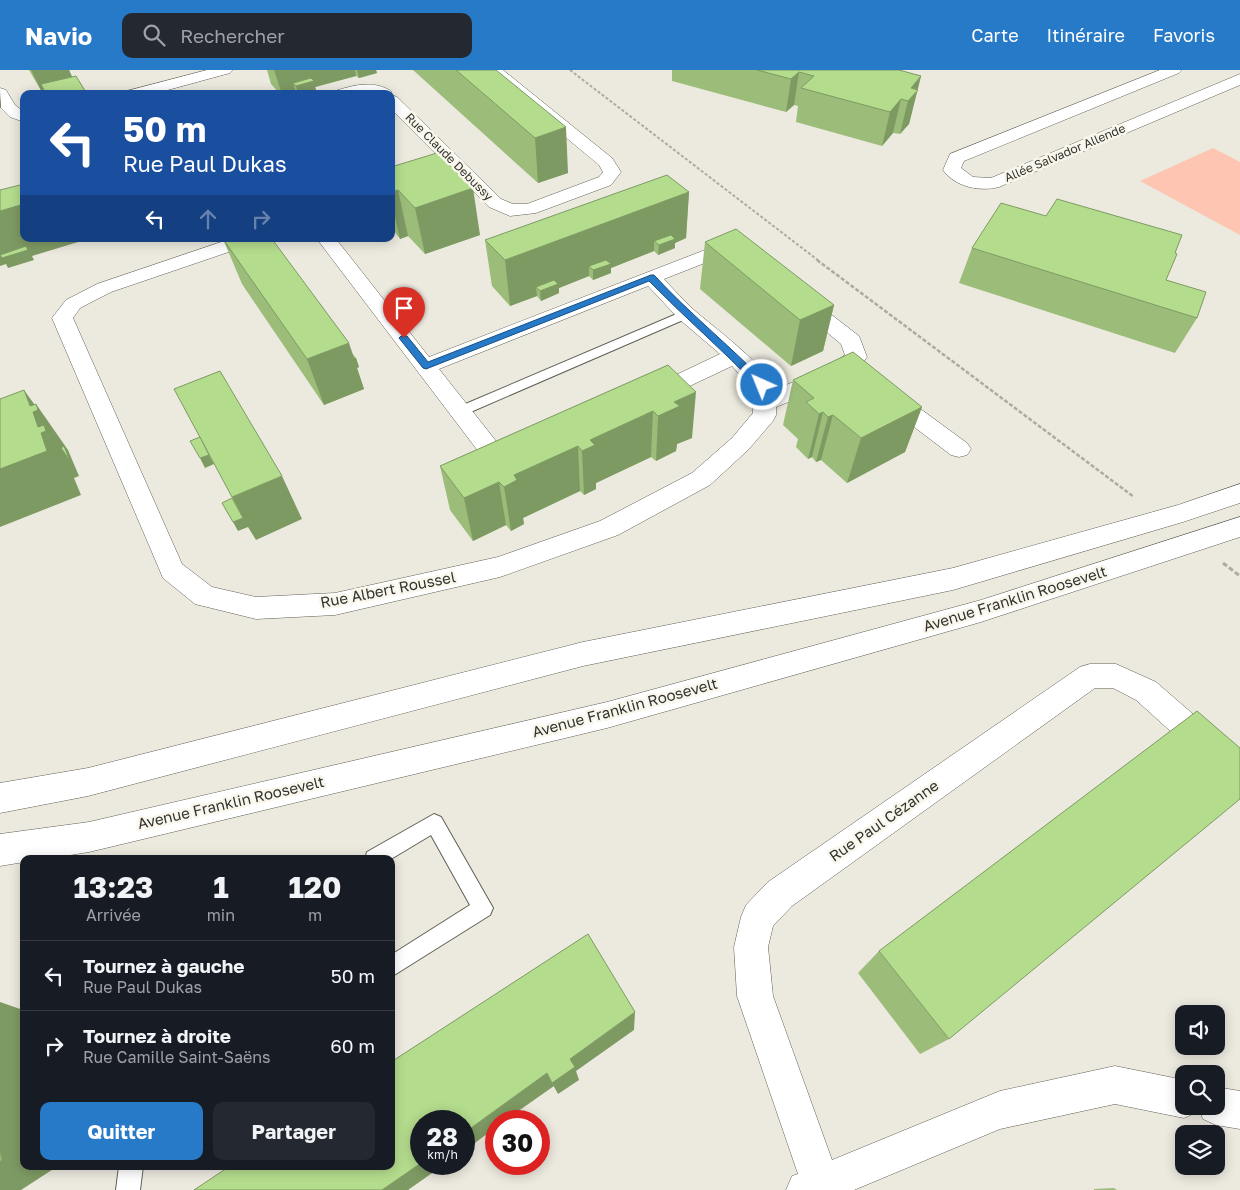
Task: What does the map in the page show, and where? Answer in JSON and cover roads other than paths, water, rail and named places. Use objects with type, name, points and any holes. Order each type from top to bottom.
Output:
[{"type":"street","points":[[158,90],[203,83],[225,70]]},
{"type":"street","name":"Rue Claude Debussy","points":[[395,104],[495,203],[510,210],[529,208],[606,182],[612,172],[606,162],[493,70]]},
{"type":"street","name":"Allée Salvador Allende","points":[[1174,70],[956,158],[952,170],[970,182],[993,183],[1240,79]]},
{"type":"street","points":[[354,90],[371,88],[376,90]]},
{"type":"street","points":[[0,93],[7,107],[20,116]]},
{"type":"street","name":"Rue Albert Roussel","points":[[239,242],[104,288],[73,304],[62,318],[172,571],[204,596],[256,608],[335,604],[500,567],[609,528],[701,479],[740,444],[765,415],[764,403]]},
{"type":"street","points":[[328,242],[502,466],[529,454]]},
{"type":"street","points":[[426,366],[723,249],[737,250],[752,262]]},
{"type":"street","points":[[651,277],[686,314],[735,356],[762,385],[764,403],[833,374],[858,374],[959,449]]},
{"type":"street","points":[[783,286],[851,340],[858,374]]},
{"type":"street","points":[[627,407],[735,356]]},
{"type":"street","points":[[0,798],[88,782],[583,654],[954,578],[1163,519],[1240,493]]},
{"type":"street","name":"Avenue Franklin Roosevelt","points":[[0,850],[90,836],[607,715],[981,611],[1240,527]]},
{"type":"street","name":"Rue Paul Cézanne","points":[[1175,1097],[1115,1085],[1000,1110],[814,1187],[755,996],[752,939],[758,917],[780,894],[1090,676],[1116,676],[1146,690],[1240,774]]},
{"type":"street","points":[[1225,1108],[1240,1110]]},
{"type":"lane","points":[[461,411],[686,314]]},
{"type":"lane","points":[[381,855],[434,823],[483,908],[395,964]]},
{"type":"lane","points":[[128,1190],[130,1170]]}]
